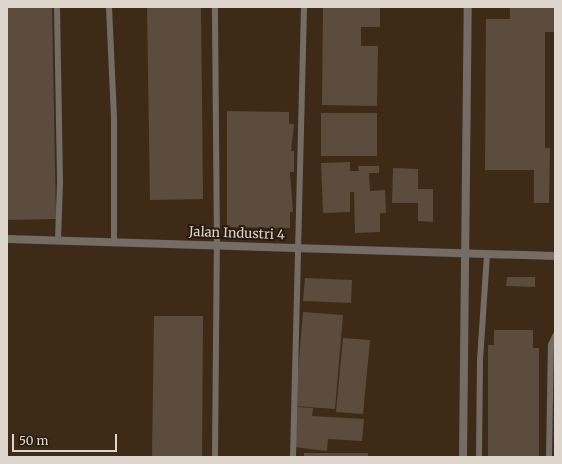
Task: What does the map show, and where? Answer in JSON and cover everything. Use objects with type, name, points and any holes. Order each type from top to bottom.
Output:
[{"type":"street","points":[[463,457],[467,253],[468,7]]},
{"type":"street","name":"Jalan Industri 4","points":[[7,239],[555,256]]},
{"type":"lane","points":[[57,7],[60,183],[58,241]]},
{"type":"lane","points":[[109,7],[114,118],[114,242]]},
{"type":"lane","points":[[215,7],[217,246],[215,457]]},
{"type":"lane","points":[[293,457],[304,7]]},
{"type":"lane","points":[[479,457],[480,360],[487,254]]},
{"type":"lane","points":[[550,457],[551,345],[555,336]]},
{"type":"shaded area","points":[[7,7],[555,7],[555,457],[7,457]]},
{"type":"building","points":[[7,7],[52,7],[56,219],[7,220]]},
{"type":"building","points":[[147,7],[201,7],[203,199],[150,200]]},
{"type":"building","points":[[323,7],[380,7],[380,27],[361,27],[361,46],[378,46],[377,106],[322,105]]},
{"type":"building","points":[[510,7],[554,7],[554,32],[545,32],[545,148],[550,148],[549,203],[534,203],[534,170],[485,170],[486,19],[510,19]]},
{"type":"building","points":[[227,111],[289,112],[289,124],[294,124],[291,151],[294,151],[294,172],[290,172],[293,212],[290,212],[290,228],[227,227]]},
{"type":"building","points":[[321,113],[377,113],[377,156],[321,156]]},
{"type":"building","points":[[350,162],[350,171],[359,171],[358,166],[379,166],[379,173],[369,173],[370,191],[385,190],[386,213],[380,213],[380,232],[355,233],[354,192],[350,192],[350,212],[323,213],[321,163]]},
{"type":"building","points":[[393,168],[418,169],[418,189],[433,189],[433,222],[418,221],[418,203],[392,203]]},
{"type":"building","points":[[507,277],[535,277],[535,287],[506,286]]},
{"type":"building","points":[[305,278],[352,280],[351,303],[303,301]]},
{"type":"building","points":[[303,312],[343,315],[335,409],[295,406]]},
{"type":"building","points":[[154,316],[203,316],[202,457],[152,457]]},
{"type":"building","points":[[494,330],[533,330],[533,348],[539,348],[539,457],[488,457],[488,345],[494,345]]},
{"type":"building","points":[[343,338],[370,340],[363,414],[336,412]]},
{"type":"building","points":[[297,407],[313,408],[312,416],[364,419],[362,441],[328,439],[327,451],[294,447]]},
{"type":"building","points":[[304,453],[368,453],[368,457],[304,457]]}]
